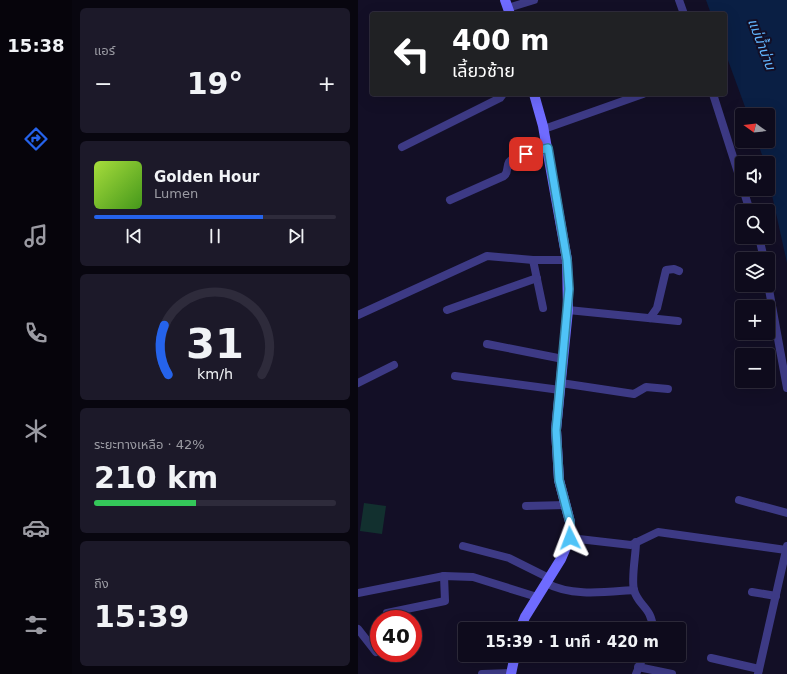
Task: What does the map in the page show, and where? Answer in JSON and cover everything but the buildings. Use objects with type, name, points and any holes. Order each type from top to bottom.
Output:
[{"type":"street","points":[[508,7],[534,0]]},
{"type":"street","points":[[679,0],[683,12]]},
{"type":"street","points":[[402,147],[502,96]]},
{"type":"street","points":[[523,622],[561,559],[570,538],[570,522],[559,480],[556,430],[568,310],[567,260],[548,148],[535,96]]},
{"type":"street","points":[[544,129],[637,96]]},
{"type":"street","points":[[714,96],[735,163]]},
{"type":"street","points":[[450,200],[504,176],[507,174],[510,162],[514,159],[533,150],[548,148]]},
{"type":"street","points":[[358,315],[487,256],[533,260],[567,260]]},
{"type":"street","points":[[533,260],[543,308]]},
{"type":"street","points":[[650,318],[657,308],[666,270],[674,269],[679,271]]},
{"type":"street","points":[[447,310],[537,278]]},
{"type":"street","points":[[769,292],[787,388]]},
{"type":"street","points":[[568,310],[678,321]]},
{"type":"street","points":[[487,344],[563,359]]},
{"type":"street","points":[[358,383],[394,366]]},
{"type":"street","points":[[455,376],[634,394],[646,387],[668,389]]},
{"type":"street","points":[[738,500],[787,512]]},
{"type":"street","points":[[526,506],[566,505]]},
{"type":"street","points":[[570,538],[631,545],[658,532],[787,548],[759,672],[711,658]]},
{"type":"street","points":[[636,542],[634,590],[650,612],[652,622]]},
{"type":"street","points":[[463,546],[509,558],[548,580],[557,589],[570,592],[634,590]]},
{"type":"street","points":[[358,593],[444,576],[473,577],[537,598]]},
{"type":"street","points":[[402,610],[445,601],[444,576]]},
{"type":"street","points":[[752,592],[776,596]]},
{"type":"street","points":[[358,629],[370,644]]},
{"type":"street","points":[[482,674],[511,673],[513,662]]},
{"type":"street","points":[[637,670],[672,674]]},
{"type":"green space","points":[[364,503],[386,506],[382,534],[360,531]]},
{"type":"water","name":"แม่น้ำน่าน","points":[[706,0],[787,0],[787,263],[772,196],[775,196],[775,156],[762,156],[760,148],[775,148],[775,108],[745,108],[727,57],[727,12],[710,12]]},
{"type":"route","points":[[526,154],[533,150],[548,148],[567,260],[569,289],[568,310],[556,430],[559,480],[570,522],[570,538]]}]
